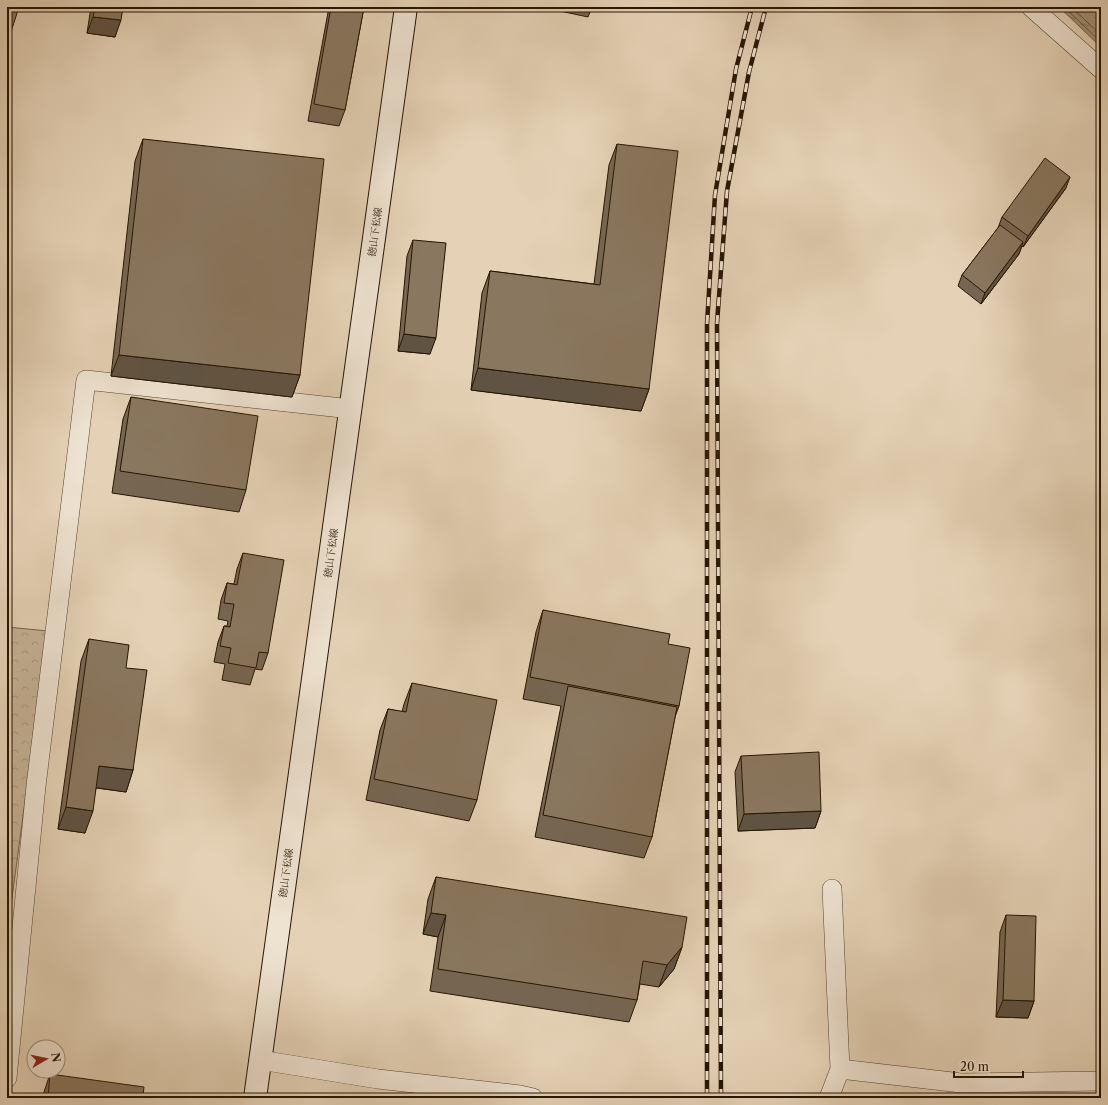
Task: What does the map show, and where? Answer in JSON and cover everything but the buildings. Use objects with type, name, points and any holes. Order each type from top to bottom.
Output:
[{"type":"main road","name":"徳山下松線","points":[[255,1098],[406,7]]},
{"type":"street","points":[[1031,7],[1101,68]]},
{"type":"street","points":[[7,1078],[36,786],[86,380],[351,409]]},
{"type":"street","points":[[829,1098],[840,1069],[832,889]]},
{"type":"street","points":[[260,1060],[378,1079],[520,1095],[533,1098]]},
{"type":"street","points":[[840,1069],[961,1083],[1101,1081]]},
{"type":"green space","points":[[7,627],[48,631],[7,935]]},
{"type":"water","points":[[1059,7],[1101,7],[1101,47]]},
{"type":"railway","points":[[707,1098],[707,324],[715,195],[736,69],[752,7]]},
{"type":"railway","points":[[721,1098],[717,323],[727,191],[749,72],[766,7]]}]
